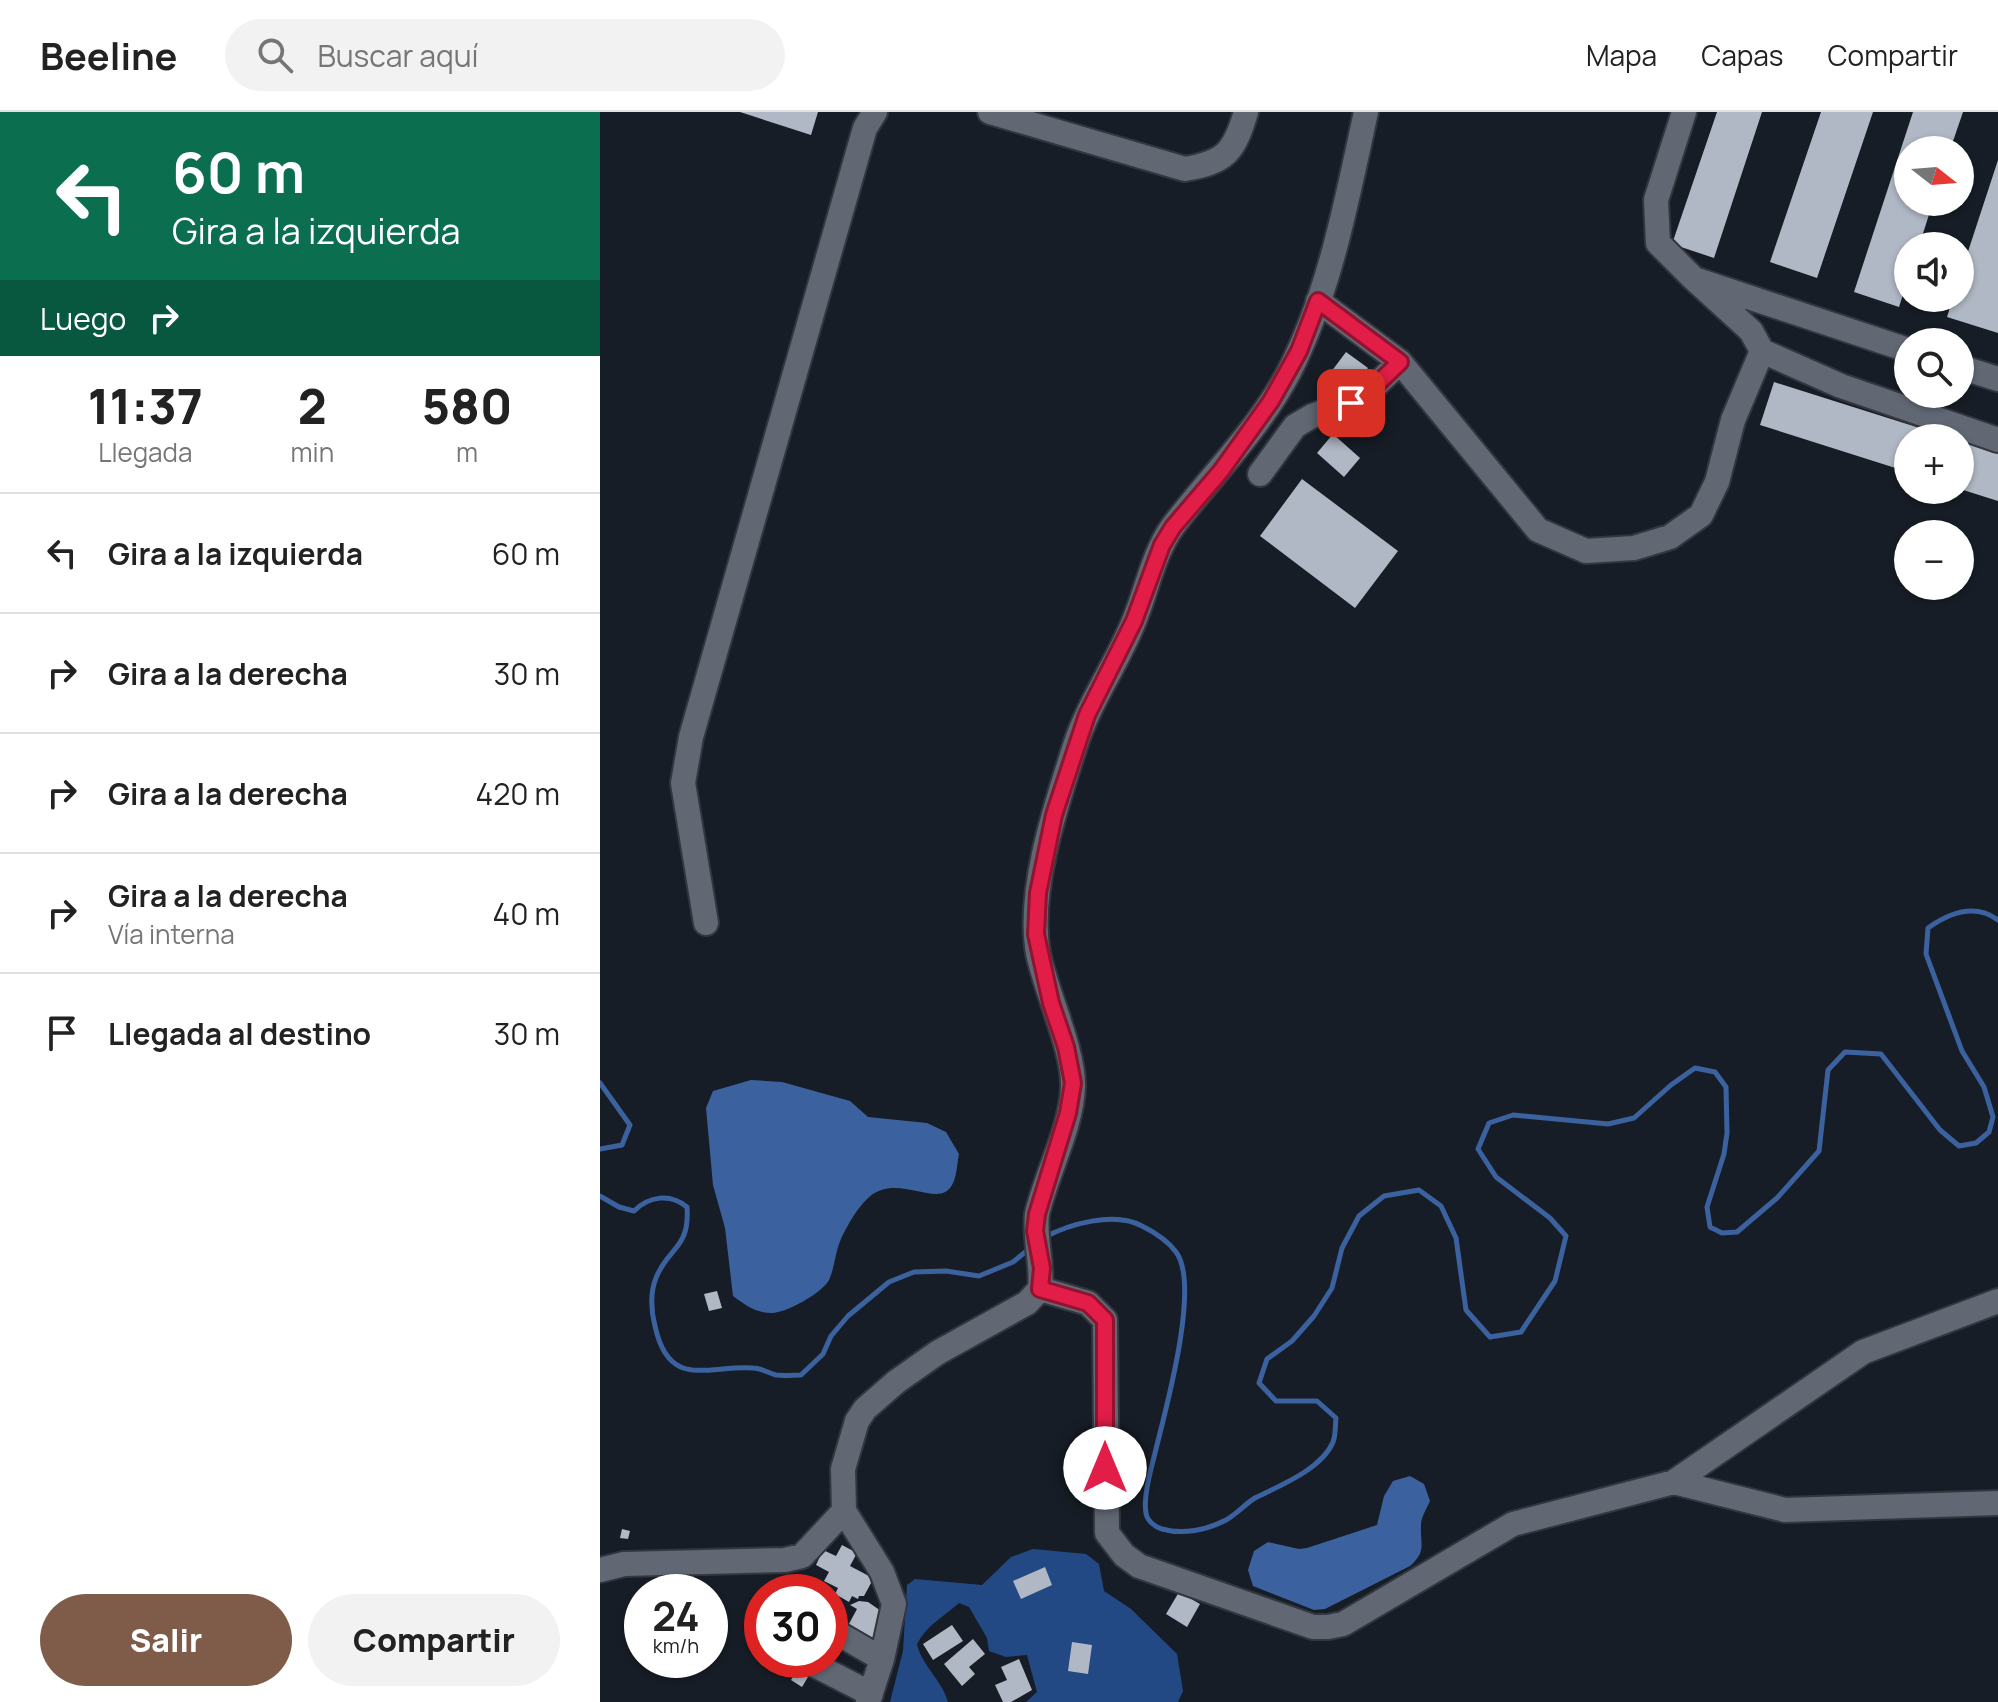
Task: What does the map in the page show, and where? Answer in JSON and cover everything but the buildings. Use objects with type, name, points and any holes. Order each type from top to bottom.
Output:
[{"type":"street","points":[[706,923],[683,783],[691,737],[865,128],[875,112]]},
{"type":"street","points":[[990,112],[1185,169],[1213,164],[1229,150],[1246,112]]},
{"type":"street","points":[[836,1678],[869,1698],[882,1659],[894,1604],[882,1572],[844,1511],[846,1455],[857,1421],[865,1409],[896,1382],[937,1353],[1027,1303],[1041,1279],[1035,1231],[1041,1198],[1068,1113],[1073,1083],[1036,934],[1038,893],[1054,815],[1087,715],[1134,621],[1162,545],[1271,401],[1299,351],[1318,301],[1339,229],[1366,112]]},
{"type":"street","points":[[1684,112],[1656,200],[1658,243],[1751,331],[1762,351],[1841,386],[1998,440]]},
{"type":"street","points":[[1694,279],[1894,345]]},
{"type":"street","points":[[1318,301],[1400,362],[1538,530],[1586,551],[1646,545],[1670,537],[1701,515],[1717,482],[1733,420],[1762,351]]},
{"type":"street","points":[[1260,474],[1295,426],[1312,416],[1351,403],[1400,362]]},
{"type":"street","points":[[1974,371],[1998,379]]},
{"type":"street","points":[[1041,1279],[1088,1303],[1105,1320],[1105,1517],[1107,1533],[1114,1545],[1139,1566],[1313,1627],[1343,1624],[1513,1524],[1674,1482],[1863,1352],[1998,1301]]},
{"type":"street","points":[[1674,1482],[1785,1510],[1998,1503]]},
{"type":"street","points":[[600,1570],[624,1564],[785,1560],[802,1556],[844,1511]]},
{"type":"street","points":[[848,1639],[882,1659]]},
{"type":"shaded area","points":[[751,1080],[782,1082],[850,1101],[868,1117],[927,1123],[946,1132],[959,1154],[954,1182],[946,1191],[938,1194],[884,1189],[868,1198],[844,1233],[825,1285],[794,1306],[772,1313],[756,1310],[733,1296],[725,1228],[713,1185],[706,1108],[713,1091]]},
{"type":"shaded area","points":[[1410,1476],[1424,1484],[1430,1501],[1421,1522],[1421,1552],[1410,1566],[1325,1609],[1314,1610],[1253,1586],[1248,1570],[1254,1551],[1268,1542],[1307,1548],[1377,1525],[1384,1496],[1393,1481]]},
{"type":"shaded area","points":[[1033,1549],[1086,1554],[1099,1564],[1104,1591],[1131,1609],[1177,1654],[1183,1691],[1178,1702],[1026,1702],[1037,1692],[1027,1655],[1006,1657],[989,1651],[987,1638],[969,1607],[959,1603],[930,1627],[917,1644],[948,1702],[890,1702],[903,1651],[907,1585],[915,1579],[982,1585],[1011,1557]]},
{"type":"waterway","points":[[1043,1238],[1078,1224],[1118,1220],[1147,1228],[1176,1252],[1183,1268],[1183,1319],[1173,1380],[1148,1483],[1146,1513],[1154,1525],[1170,1531],[1211,1526],[1230,1518],[1255,1498],[1310,1468],[1333,1442],[1336,1418],[1317,1401],[1276,1401],[1259,1383],[1267,1359],[1292,1341],[1314,1316],[1332,1288],[1342,1248],[1359,1216],[1384,1196],[1419,1190],[1441,1206],[1456,1238],[1466,1310],[1490,1337],[1521,1332],[1555,1281],[1566,1236],[1550,1218],[1496,1177],[1478,1149],[1489,1123],[1513,1115],[1608,1124],[1634,1118],[1695,1068],[1715,1072],[1726,1087],[1727,1133],[1724,1154],[1707,1207],[1710,1227],[1722,1233],[1737,1232],[1777,1198],[1819,1151],[1828,1070],[1845,1052],[1881,1054],[1940,1130],[1959,1146],[1976,1143],[1989,1132],[1993,1117],[1984,1087],[1962,1051],[1926,954],[1928,928],[1962,912],[1980,912],[1998,920]]},
{"type":"waterway","points":[[600,1083],[630,1125],[622,1145],[600,1149]]},
{"type":"waterway","points":[[600,1196],[634,1211],[646,1202],[660,1198],[674,1200],[687,1207],[682,1240],[656,1278],[652,1302],[661,1346],[680,1367],[692,1370],[753,1368],[776,1375],[801,1375],[823,1354],[831,1336],[848,1316],[889,1282],[914,1272],[946,1271],[979,1276],[1013,1262],[1029,1249]]},
{"type":"route","points":[[1105,1468],[1105,1320],[1088,1303],[1040,1289],[1042,1268],[1035,1231],[1041,1198],[1068,1113],[1073,1083],[1036,934],[1038,893],[1054,815],[1087,715],[1119,655],[1162,545],[1271,401],[1299,351],[1318,301],[1400,362],[1351,403]]}]
